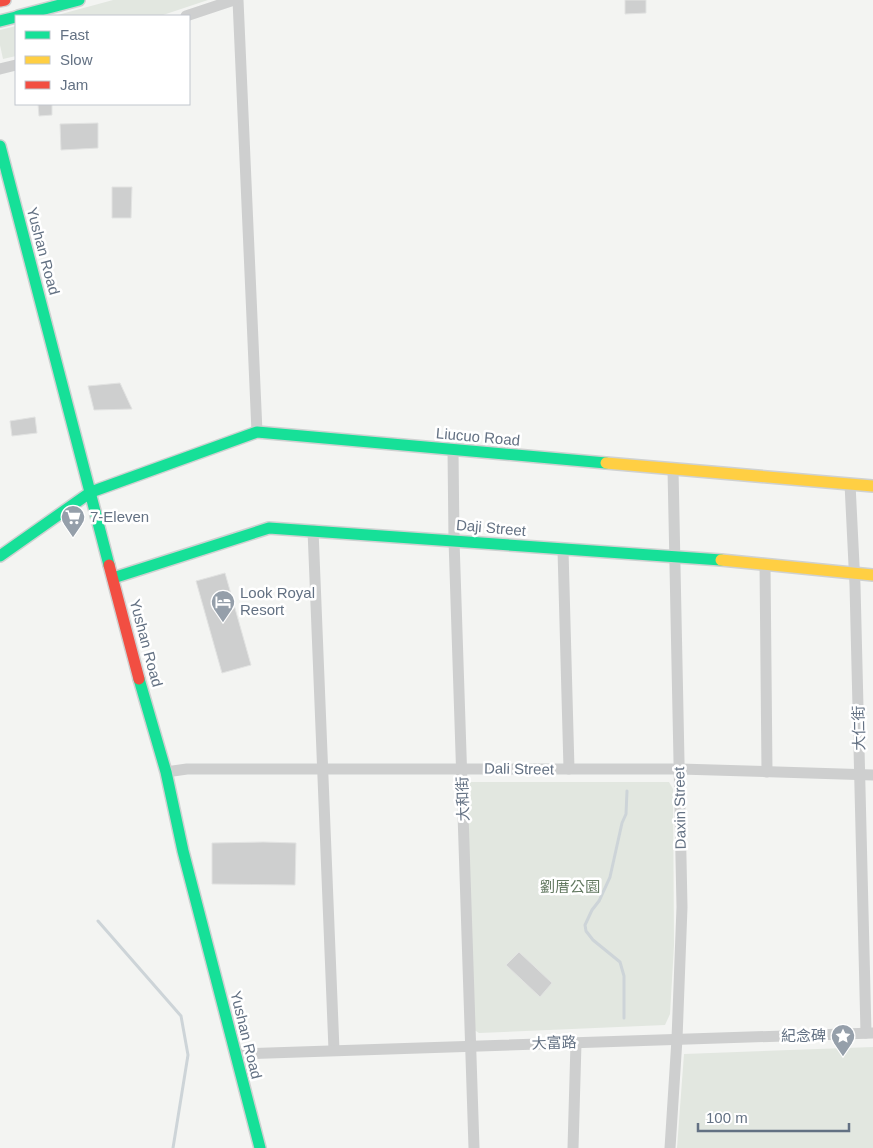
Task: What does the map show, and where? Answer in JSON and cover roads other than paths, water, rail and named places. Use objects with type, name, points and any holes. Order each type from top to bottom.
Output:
[{"type":"street","points":[[0,1],[5,0]]},
{"type":"street","points":[[24,15],[79,0]]},
{"type":"street","points":[[189,15],[234,0]]},
{"type":"street","points":[[238,0],[257,432]]},
{"type":"street","points":[[0,21],[15,17]]},
{"type":"street","points":[[0,69],[15,65]]},
{"type":"street","name":"Yushan Road","points":[[0,146],[113,578],[166,772],[183,851],[260,1148]]},
{"type":"street","name":"Liucuo Road","points":[[0,556],[91,492],[257,432],[873,486]]},
{"type":"street","name":"大和街","points":[[453,450],[454,540],[474,1148]]},
{"type":"street","name":"Daxin Street","points":[[670,1148],[677,1039],[682,907],[673,469]]},
{"type":"street","name":"大仁街","points":[[850,484],[860,775],[868,876],[870,1033]]},
{"type":"street","name":"Daji Street","points":[[113,578],[269,528],[454,540],[563,550],[674,556],[873,575]]},
{"type":"street","points":[[313,530],[334,1050]]},
{"type":"street","points":[[563,550],[568,769]]},
{"type":"street","points":[[765,564],[767,772]]},
{"type":"street","name":"Dali Street","points":[[166,772],[187,769],[462,768],[680,770],[873,775]]},
{"type":"street","name":"大富路","points":[[236,1054],[870,1033]]},
{"type":"street","points":[[573,1148],[576,1043]]},
{"type":"waterway","points":[[624,1018],[624,976],[620,962],[593,940],[586,931],[585,925],[610,877],[622,823],[626,814],[627,791]]},
{"type":"waterway","points":[[98,921],[181,1016],[188,1055],[173,1148]]},
{"type":"place","name":"7-Eleven","points":[[73,538]]},
{"type":"place","name":"Look Royal Resort","points":[[223,623]]},
{"type":"place","name":"紀念碑","points":[[843,1057]]},
{"type":"park label","name":"劉厝公園","points":[[570,887]]}]
